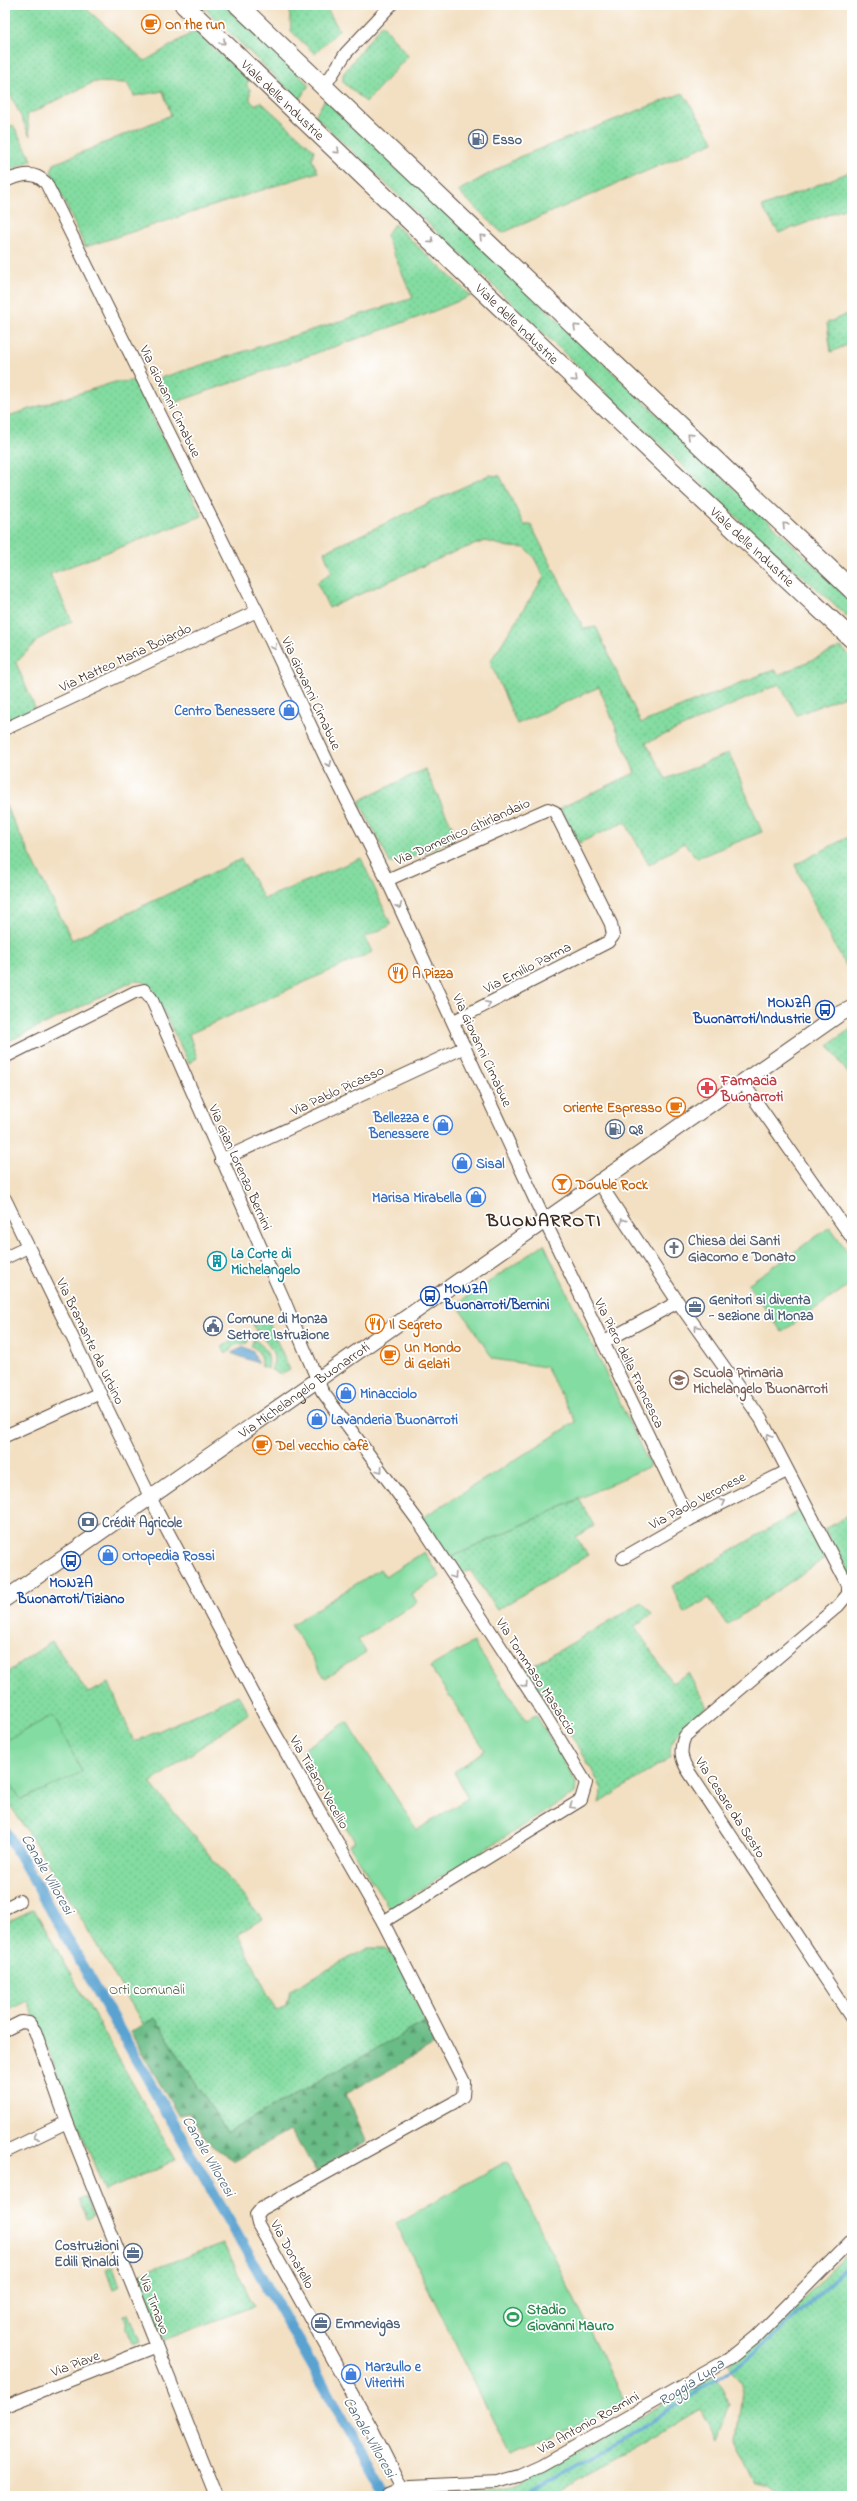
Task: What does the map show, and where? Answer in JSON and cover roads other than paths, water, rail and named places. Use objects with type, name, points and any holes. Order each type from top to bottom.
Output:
[{"type":"main road","name":"Viale delle Industrie","points":[[184,5],[675,474],[852,639]]},
{"type":"main road","points":[[238,5],[852,590]]},
{"type":"main road","points":[[813,552],[852,579]]},
{"type":"main road","points":[[777,569],[793,594],[852,653]]},
{"type":"street","points":[[324,87],[346,53],[391,5]]},
{"type":"street","name":"Via Giovanni Cimabue","points":[[5,181],[31,174],[39,176],[46,183],[258,611],[328,763],[387,880],[454,1021],[545,1219]]},
{"type":"street","name":"Via Matteo Maria Boiardo","points":[[5,729],[258,611]]},
{"type":"street","name":"Via Domenico Ghirlandaio","points":[[387,880],[548,809],[555,812],[611,924],[613,936]]},
{"type":"street","name":"Via Emilio Parma","points":[[454,1021],[608,942],[613,936]]},
{"type":"street","name":"Via Gian Lorenzo Bernini","points":[[5,1057],[135,992],[144,990],[151,998],[318,1380]]},
{"type":"street","name":"Via Michelangelo Buonarroti","points":[[838,1015],[852,1001]]},
{"type":"street","name":"Via Michelangelo Buonarroti","points":[[5,1599],[318,1380],[598,1181],[743,1083],[838,1015],[852,1008]]},
{"type":"street","name":"Via Pablo Picasso","points":[[221,1160],[465,1047]]},
{"type":"street","points":[[743,1083],[852,1238]]},
{"type":"street","points":[[598,1181],[678,1302],[762,1419],[787,1471]]},
{"type":"street","name":"Via Bramante da Urbino","points":[[5,1199],[149,1497]]},
{"type":"street","name":"Via Piero della Francesca","points":[[545,1219],[688,1520]]},
{"type":"street","points":[[5,1258],[28,1247]]},
{"type":"street","points":[[604,1342],[678,1302]]},
{"type":"street","name":"Via Tommaso Masaccio","points":[[318,1380],[322,1391],[421,1525],[545,1715],[586,1783],[581,1800],[383,1922]]},
{"type":"street","points":[[5,1436],[100,1393]]},
{"type":"street","name":"Via Paolo Veronese","points":[[623,1558],[688,1520],[787,1471]]},
{"type":"street","name":"Via Cesare da Sesto","points":[[787,1471],[848,1586],[848,1594],[838,1606],[685,1736],[681,1752],[683,1763],[852,2019]]},
{"type":"street","name":"Via Tiziano Vecellio","points":[[149,1497],[268,1721],[383,1922],[464,2082]]},
{"type":"street","points":[[5,1908],[20,1901]]},
{"type":"street","name":"Via Timavo","points":[[5,2030],[21,2022],[30,2023],[35,2031],[67,2122],[216,2496]]},
{"type":"street","name":"Via Donatello","points":[[395,2493],[372,2429],[258,2224],[256,2214],[261,2209],[453,2103],[463,2096],[464,2082]]},
{"type":"street","points":[[5,2152],[67,2122]]},
{"type":"street","name":"Via Antonio Rosmini","points":[[395,2493],[497,2482],[519,2476],[541,2466],[717,2368],[756,2338],[852,2240]]},
{"type":"street","name":"Via Piave","points":[[5,2406],[156,2347]]},
{"type":"water","points":[[244,1347],[253,1352],[258,1363],[231,1353]]},
{"type":"waterway","name":"Canale Villoresi","points":[[5,1830],[387,2496]]},
{"type":"waterway","name":"Roggia Lupa","points":[[525,2496],[614,2446],[750,2358],[852,2263]]},
{"type":"place","name":"On the run","points":[[151,24]]},
{"type":"place","name":"Esso","points":[[478,139]]},
{"type":"place","name":"Centro Benessere","points":[[289,710]]},
{"type":"place","name":"A Pizza","points":[[398,973]]},
{"type":"place","name":"MONZA Buonarroti/Industrie","points":[[825,1010]]},
{"type":"place","name":"Farmacia Buonarroti","points":[[707,1088]]},
{"type":"place","name":"Oriente Espresso","points":[[676,1107]]},
{"type":"place","name":"Bellezza e Benessere","points":[[443,1125]]},
{"type":"place","name":"Q8","points":[[615,1129]]},
{"type":"place","name":"Sisal","points":[[462,1163]]},
{"type":"place","name":"Double Rock","points":[[562,1184]]},
{"type":"place","name":"Marisa Mirabella","points":[[476,1197]]},
{"type":"place","name":"Chiesa dei Santi Giacomo e Donato","points":[[674,1248]]},
{"type":"place","name":"La Corte di Michelangelo","points":[[217,1261]]},
{"type":"place","name":"MONZA Buonarroti/Bernini","points":[[430,1296]]},
{"type":"place","name":"Genitori si diventa - sezione di Monza","points":[[695,1307]]},
{"type":"place","name":"Il Segreto","points":[[375,1324]]},
{"type":"place","name":"Comune di Monza Settore Istruzione","points":[[213,1326]]},
{"type":"place","name":"Un Mondo di Gelati","points":[[390,1355]]},
{"type":"place","name":"Scuola Primaria Michelangelo Buonarroti","points":[[679,1380]]},
{"type":"place","name":"Minacciolo","points":[[346,1393]]},
{"type":"place","name":"Lavanderia Buonarroti","points":[[317,1419]]},
{"type":"place","name":"Del vecchio cafè","points":[[262,1445]]},
{"type":"place","name":"Crédit Agricole","points":[[88,1522]]},
{"type":"place","name":"Ortopedia Rossi","points":[[108,1555]]},
{"type":"place","name":"MONZA Buonarroti/Tiziano","points":[[71,1561]]},
{"type":"place","name":"Costruzioni Edili Rinaldi","points":[[133,2253]]},
{"type":"place","name":"Stadio Giovanni Mauro","points":[[513,2317]]},
{"type":"place","name":"Emmevigas","points":[[321,2323]]},
{"type":"place","name":"Marzullo e Viteritti","points":[[351,2374]]},
{"type":"district","name":"BUONARROTI","points":[[544,1220]]},
{"type":"park label","name":"Orti comunali","points":[[147,1989]]}]
